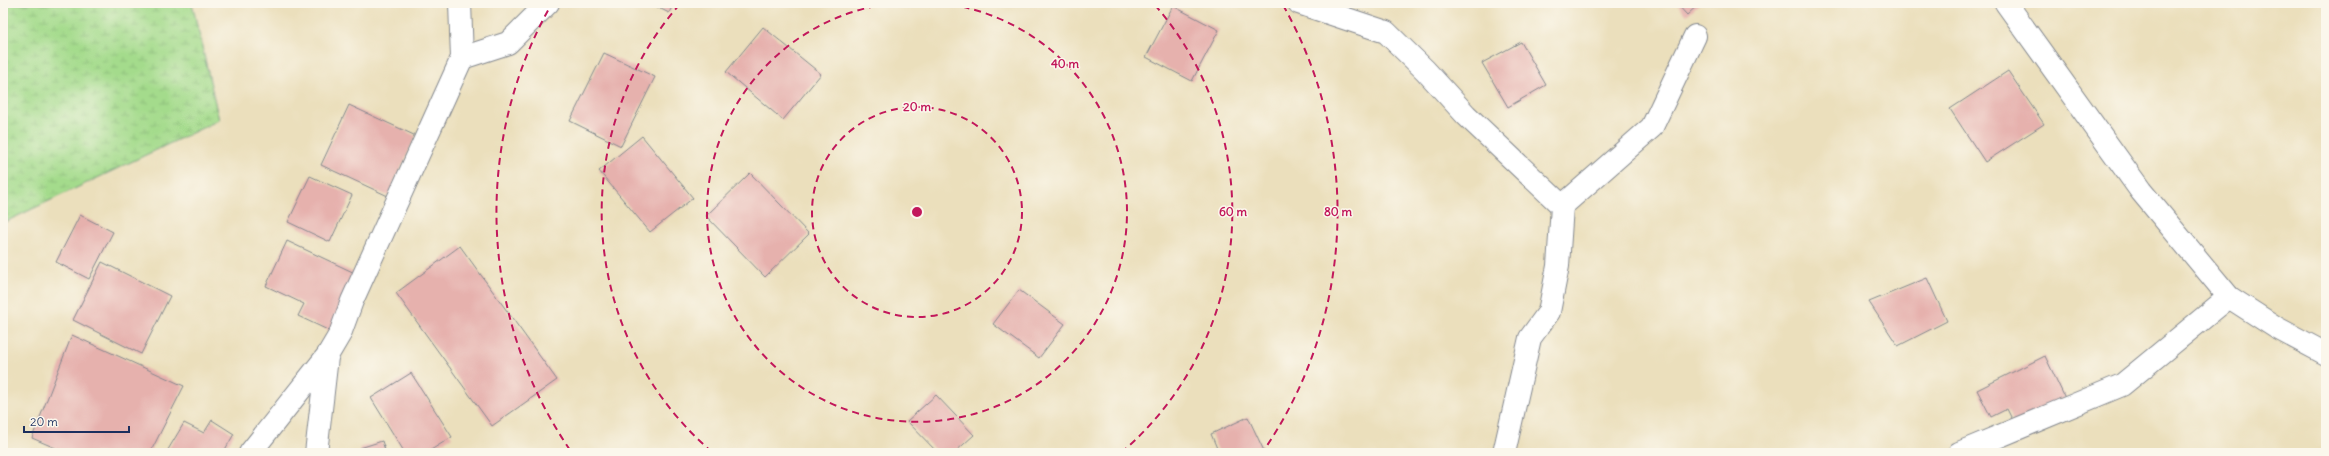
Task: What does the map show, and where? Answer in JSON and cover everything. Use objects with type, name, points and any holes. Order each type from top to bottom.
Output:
[{"type":"street","points":[[250,453],[327,356],[340,334],[352,301],[462,58],[460,3]]},
{"type":"street","points":[[462,58],[508,43],[548,3]]},
{"type":"street","points":[[1299,3],[1386,32],[1425,70],[1466,115],[1562,206]]},
{"type":"street","points":[[2006,3],[2141,191],[2229,297],[2276,328],[2326,354]]},
{"type":"street","points":[[1504,453],[1530,338],[1549,312],[1558,266],[1562,206],[1652,127],[1694,36]]},
{"type":"street","points":[[1959,453],[2122,385],[2229,297]]},
{"type":"street","points":[[316,453],[327,356]]},
{"type":"green space","points":[[3,3],[192,3],[219,120],[3,223]]},
{"type":"building","points":[[649,3],[674,3],[669,13]]},
{"type":"building","points":[[1676,3],[1700,3],[1687,15]]},
{"type":"building","points":[[1173,6],[1219,30],[1192,81],[1146,57]]},
{"type":"building","points":[[763,27],[821,74],[783,120],[726,72]]},
{"type":"building","points":[[1521,42],[1546,85],[1508,107],[1482,63]]},
{"type":"building","points":[[604,53],[655,77],[621,146],[570,121]]},
{"type":"building","points":[[2008,71],[2044,124],[1985,162],[1950,109]]},
{"type":"building","points":[[349,105],[416,136],[388,196],[321,165]]},
{"type":"building","points":[[642,136],[693,198],[650,232],[599,171]]},
{"type":"building","points":[[750,173],[809,234],[765,277],[706,216]]},
{"type":"building","points":[[310,176],[352,195],[330,242],[288,222]]},
{"type":"building","points":[[80,215],[113,232],[89,279],[56,262]]},
{"type":"building","points":[[287,241],[359,275],[332,332],[298,316],[304,304],[266,286]]},
{"type":"building","points":[[460,246],[557,380],[492,426],[396,293]]},
{"type":"building","points":[[102,262],[170,296],[141,354],[73,320]]},
{"type":"building","points":[[1927,278],[1947,321],[1898,346],[1869,302]]},
{"type":"building","points":[[1019,290],[1065,324],[1039,358],[993,324]]},
{"type":"building","points":[[72,335],[184,386],[150,453],[67,453],[32,438]]},
{"type":"building","points":[[2045,356],[2065,398],[2014,423],[2007,409],[1991,417],[1977,390]]},
{"type":"building","points":[[411,373],[452,437],[426,453],[405,453],[371,398]]},
{"type":"building","points":[[936,395],[974,435],[954,453],[938,453],[907,421]]},
{"type":"building","points":[[1248,417],[1265,453],[1219,453],[1211,434]]},
{"type":"building","points":[[212,420],[234,434],[223,453],[166,453],[184,423],[204,433]]},
{"type":"building","points":[[382,441],[386,453],[362,453],[360,448]]}]
